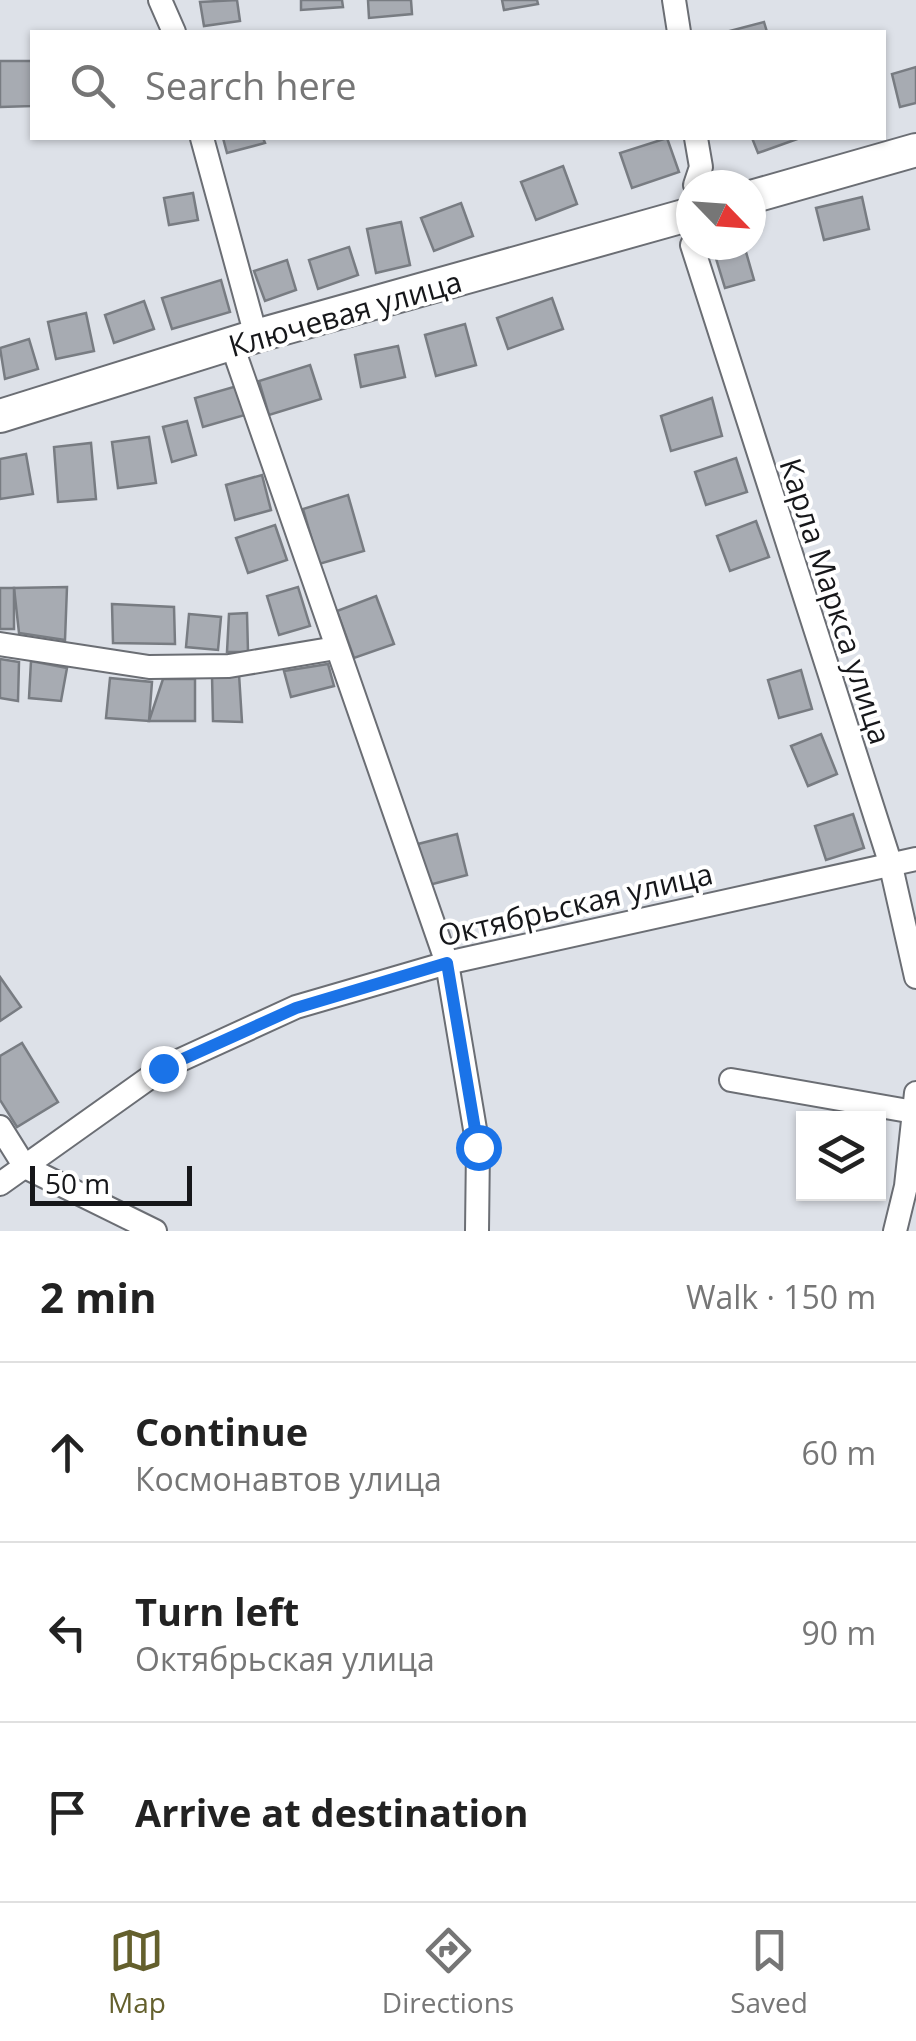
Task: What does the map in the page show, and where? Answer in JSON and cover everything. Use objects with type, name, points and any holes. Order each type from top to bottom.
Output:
[{"type":"street","points":[[674,0],[679,30]]},
{"type":"street","points":[[202,140],[244,341],[336,648],[447,963],[478,1147],[477,1231]]},
{"type":"street","name":"Карла Маркса улица","points":[[696,140],[701,170]]},
{"type":"street","points":[[766,193],[916,150]]},
{"type":"street","name":"Ключевая улица","points":[[0,416],[244,341],[676,220]]},
{"type":"street","name":"Карла Маркса улица","points":[[705,260],[890,862],[916,976]]},
{"type":"street","points":[[0,644],[149,667],[230,666],[336,648]]},
{"type":"street","name":"Октябрьская улица","points":[[0,1184],[163,1068],[296,1008],[447,963],[916,859]]},
{"type":"street","points":[[732,1080],[915,1102],[906,1186],[895,1231]]},
{"type":"street","points":[[0,1127],[25,1167],[155,1231]]},
{"type":"building","points":[[237,0],[240,21],[204,26],[200,2]]},
{"type":"building","points":[[301,0],[342,0],[343,7],[301,10]]},
{"type":"building","points":[[368,0],[411,0],[412,14],[369,18]]},
{"type":"building","points":[[502,0],[537,0],[538,4],[504,10]]},
{"type":"building","points":[[764,22],[766,30],[734,30]]},
{"type":"building","points":[[0,61],[30,61],[30,106],[0,107]]},
{"type":"building","points":[[916,67],[916,103],[900,107],[892,74]]},
{"type":"building","points":[[224,140],[265,143],[227,153]]},
{"type":"building","points":[[668,140],[678,170],[632,188],[620,153]]},
{"type":"building","points":[[753,140],[794,140],[758,153]]},
{"type":"building","points":[[563,166],[577,204],[536,220],[521,182]]},
{"type":"building","points":[[193,193],[198,220],[169,225],[164,198]]},
{"type":"building","points":[[862,197],[869,229],[824,240],[816,208]]},
{"type":"building","points":[[461,203],[473,236],[434,251],[421,218]]},
{"type":"building","points":[[401,222],[410,265],[376,273],[367,229]]},
{"type":"building","points":[[349,247],[358,275],[318,289],[309,260]]},
{"type":"building","points":[[287,260],[296,290],[265,301],[254,271]]},
{"type":"building","points":[[716,260],[748,260],[754,280],[725,288]]},
{"type":"building","points":[[221,280],[230,312],[172,329],[162,298]]},
{"type":"building","points":[[552,298],[563,329],[508,349],[497,318]]},
{"type":"building","points":[[144,301],[154,329],[114,343],[105,315]]},
{"type":"building","points":[[86,313],[94,351],[56,359],[48,322]]},
{"type":"building","points":[[465,324],[476,365],[436,376],[425,335]]},
{"type":"building","points":[[29,339],[38,369],[5,379],[0,348]]},
{"type":"building","points":[[398,346],[405,377],[361,387],[355,355]]},
{"type":"building","points":[[310,365],[321,399],[269,415],[259,381]]},
{"type":"building","points":[[237,386],[245,415],[203,427],[195,398]]},
{"type":"building","points":[[712,398],[722,436],[671,451],[661,416]]},
{"type":"building","points":[[187,421],[196,455],[172,462],[163,427]]},
{"type":"building","points":[[149,437],[156,483],[118,488],[112,442]]},
{"type":"building","points":[[91,443],[96,499],[58,502],[54,447]]},
{"type":"building","points":[[26,454],[33,494],[0,499],[0,459]]},
{"type":"building","points":[[736,458],[747,492],[706,505],[695,472]]},
{"type":"building","points":[[262,475],[271,510],[235,520],[226,485]]},
{"type":"building","points":[[348,495],[364,551],[319,564],[303,509]]},
{"type":"building","points":[[756,521],[769,557],[730,571],[717,536]]},
{"type":"building","points":[[275,525],[287,560],[248,573],[236,538]]},
{"type":"building","points":[[67,587],[65,640],[19,633],[14,588]]},
{"type":"building","points":[[298,587],[310,626],[279,635],[267,596]]},
{"type":"building","points":[[0,588],[14,588],[14,629],[0,629]]},
{"type":"building","points":[[376,596],[394,644],[354,658],[337,611]]},
{"type":"building","points":[[112,604],[174,607],[175,644],[113,643]]},
{"type":"building","points":[[247,613],[248,652],[227,652],[229,614]]},
{"type":"building","points":[[189,614],[221,617],[218,650],[186,647]]},
{"type":"building","points":[[0,659],[19,662],[18,701],[0,698]]},
{"type":"building","points":[[31,661],[67,668],[61,701],[29,698]]},
{"type":"building","points":[[328,664],[334,686],[291,697],[284,671]]},
{"type":"building","points":[[801,670],[812,709],[779,718],[768,680]]},
{"type":"building","points":[[239,674],[242,722],[213,721],[212,675]]},
{"type":"building","points":[[110,678],[152,682],[149,721],[106,718]]},
{"type":"building","points":[[163,679],[195,679],[195,721],[149,721]]},
{"type":"building","points":[[821,734],[837,774],[808,786],[791,746]]},
{"type":"building","points":[[853,814],[864,848],[826,860],[815,826]]},
{"type":"building","points":[[457,834],[467,875],[429,885],[418,844]]},
{"type":"building","points":[[0,977],[21,1007],[0,1021]]},
{"type":"building","points":[[22,1043],[58,1102],[17,1127],[0,1100],[0,1056]]},
{"type":"route","points":[[163,1068],[296,1008],[447,963],[478,1147]]}]
